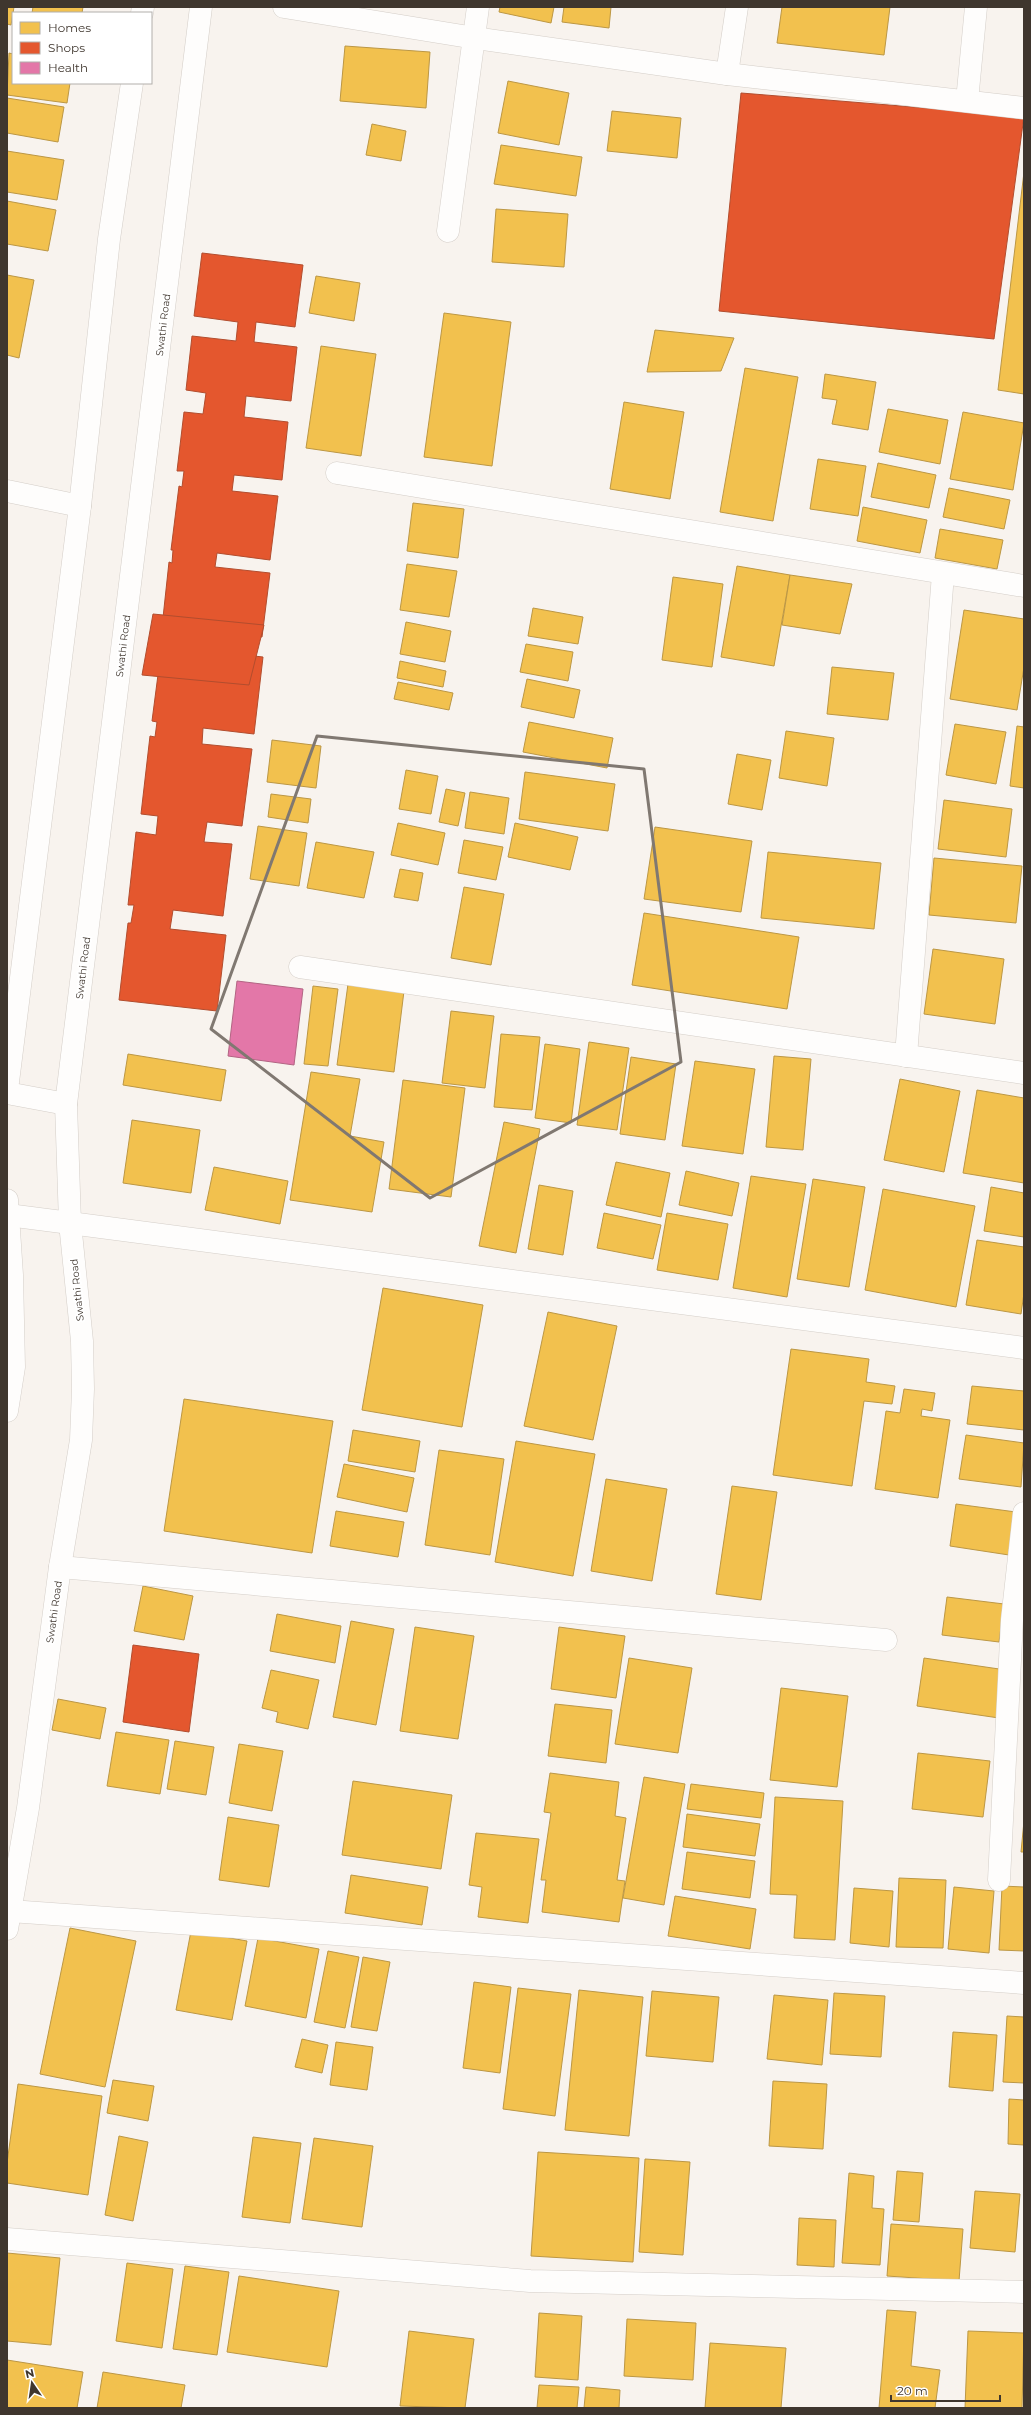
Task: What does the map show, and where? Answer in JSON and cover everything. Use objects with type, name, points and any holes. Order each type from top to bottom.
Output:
[{"type":"street","name":"Swathi Road","points":[[8,1920],[28,1808],[60,1567],[81,1440],[83,1389],[82,1340],[70,1223],[66,1104],[201,7]]},
{"type":"street","points":[[284,7],[475,38],[727,74],[967,100],[1024,108]]},
{"type":"street","points":[[448,231],[478,7]]},
{"type":"street","points":[[727,74],[737,7]]},
{"type":"street","points":[[967,100],[976,7]]},
{"type":"street","points":[[7,1090],[80,506],[109,239],[132,84]]},
{"type":"street","points":[[337,473],[943,574],[1024,586]]},
{"type":"street","points":[[7,491],[80,506]]},
{"type":"street","points":[[906,1056],[943,574]]},
{"type":"street","points":[[300,967],[1024,1073]]},
{"type":"street","points":[[7,1093],[66,1104]]},
{"type":"street","points":[[7,1411],[14,1367],[12,1276],[8,1207],[70,1223],[1024,1348]]},
{"type":"street","points":[[999,1880],[1012,1620],[1024,1513]]},
{"type":"street","points":[[60,1567],[886,1640]]},
{"type":"street","points":[[8,1920],[1024,1984]]},
{"type":"street","points":[[7,2239],[530,2281],[1024,2292]]},
{"type":"highlighted area","points":[[317,736],[644,769],[681,1062],[430,1198],[211,1029]]},
{"type":"building: Homes","points":[[7,7],[14,7],[11,25],[7,24]]},
{"type":"building: Homes","points":[[33,7],[83,7],[82,12],[32,12]]},
{"type":"building: Homes","points":[[500,7],[554,7],[551,23],[499,12]]},
{"type":"building: Homes","points":[[564,7],[611,7],[609,28],[562,22]]},
{"type":"building: Homes","points":[[782,7],[890,7],[884,55],[777,43]]},
{"type":"building: Homes","points":[[345,46],[430,52],[426,108],[340,101]]},
{"type":"building: Homes","points":[[9,53],[12,54],[12,84],[70,84],[67,103],[7,95]]},
{"type":"building: Homes","points":[[508,81],[569,93],[559,145],[498,133]]},
{"type":"building: Homes","points":[[7,98],[64,107],[58,142],[7,133]]},
{"type":"building: Homes","points":[[612,111],[681,118],[677,158],[607,151]]},
{"type":"building: Homes","points":[[372,124],[406,131],[401,161],[366,155]]},
{"type":"building: Homes","points":[[501,145],[582,157],[576,196],[494,184]]},
{"type":"building: Homes","points":[[7,151],[64,160],[57,200],[7,192]]},
{"type":"building: Homes","points":[[1024,172],[1024,394],[998,390]]},
{"type":"building: Homes","points":[[7,201],[56,210],[48,251],[7,244]]},
{"type":"building: Homes","points":[[496,209],[568,214],[564,267],[492,262]]},
{"type":"building: Homes","points":[[7,275],[34,280],[19,358],[7,355]]},
{"type":"building: Homes","points":[[316,276],[360,283],[354,321],[309,313]]},
{"type":"building: Homes","points":[[444,313],[511,322],[492,466],[424,457]]},
{"type":"building: Homes","points":[[655,330],[734,338],[721,371],[647,372]]},
{"type":"building: Homes","points":[[321,346],[376,354],[361,456],[306,448]]},
{"type":"building: Homes","points":[[745,368],[798,377],[773,521],[720,512]]},
{"type":"building: Homes","points":[[825,374],[876,382],[868,430],[832,424],[837,400],[822,398]]},
{"type":"building: Homes","points":[[624,402],[684,412],[670,499],[610,489]]},
{"type":"building: Homes","points":[[888,409],[948,420],[940,464],[879,452]]},
{"type":"building: Homes","points":[[963,412],[1024,423],[1013,490],[950,479]]},
{"type":"building: Homes","points":[[818,459],[866,466],[858,516],[810,509]]},
{"type":"building: Homes","points":[[878,463],[936,475],[929,508],[871,497]]},
{"type":"building: Homes","points":[[949,488],[1010,500],[1004,529],[943,517]]},
{"type":"building: Homes","points":[[413,503],[464,509],[458,558],[407,551]]},
{"type":"building: Homes","points":[[863,507],[927,520],[920,553],[857,541]]},
{"type":"building: Homes","points":[[940,529],[1003,540],[997,569],[935,558]]},
{"type":"building: Homes","points":[[407,564],[457,571],[449,617],[400,610]]},
{"type":"building: Homes","points":[[737,566],[790,575],[774,666],[721,657]]},
{"type":"building: Homes","points":[[790,575],[852,584],[840,634],[782,625]]},
{"type":"building: Homes","points":[[673,577],[723,584],[712,667],[662,660]]},
{"type":"building: Homes","points":[[533,608],[583,617],[578,644],[528,636]]},
{"type":"building: Homes","points":[[964,610],[1024,619],[1024,667],[1017,710],[950,699]]},
{"type":"building: Homes","points":[[406,622],[451,631],[445,662],[400,654]]},
{"type":"building: Homes","points":[[526,644],[573,652],[568,681],[520,672]]},
{"type":"building: Homes","points":[[400,661],[446,671],[443,687],[397,678]]},
{"type":"building: Homes","points":[[832,667],[894,673],[888,720],[827,714]]},
{"type":"building: Homes","points":[[527,679],[580,690],[574,718],[521,707]]},
{"type":"building: Homes","points":[[398,682],[453,693],[449,710],[394,699]]},
{"type":"building: Homes","points":[[529,722],[613,738],[607,768],[523,752]]},
{"type":"building: Homes","points":[[955,724],[1006,732],[996,784],[946,775]]},
{"type":"building: Homes","points":[[1017,726],[1024,727],[1024,788],[1010,786]]},
{"type":"building: Homes","points":[[786,731],[834,738],[827,786],[779,778]]},
{"type":"building: Homes","points":[[272,740],[321,746],[316,788],[267,782]]},
{"type":"building: Homes","points":[[737,754],[771,760],[762,810],[728,804]]},
{"type":"building: Homes","points":[[406,770],[438,776],[431,814],[399,809]]},
{"type":"building: Homes","points":[[525,772],[615,784],[608,831],[519,819]]},
{"type":"building: Homes","points":[[446,789],[465,793],[458,826],[439,822]]},
{"type":"building: Homes","points":[[470,792],[509,798],[504,834],[465,828]]},
{"type":"building: Homes","points":[[271,794],[311,799],[308,823],[268,817]]},
{"type":"building: Homes","points":[[944,800],[1012,809],[1006,857],[938,849]]},
{"type":"building: Homes","points":[[398,823],[445,833],[438,865],[391,855]]},
{"type":"building: Homes","points":[[515,823],[578,837],[570,870],[508,857]]},
{"type":"building: Homes","points":[[258,826],[307,833],[299,886],[250,879]]},
{"type":"building: Homes","points":[[655,827],[752,841],[741,912],[644,899]]},
{"type":"building: Homes","points":[[464,840],[503,847],[496,880],[458,873]]},
{"type":"building: Homes","points":[[316,842],[374,852],[364,898],[307,888]]},
{"type":"building: Homes","points":[[768,852],[881,863],[874,929],[761,918]]},
{"type":"building: Homes","points":[[934,858],[1022,866],[1016,923],[929,915]]},
{"type":"building: Homes","points":[[400,869],[423,873],[418,901],[394,897]]},
{"type":"building: Homes","points":[[464,887],[504,894],[491,965],[451,958]]},
{"type":"building: Homes","points":[[644,913],[799,937],[787,1009],[632,985]]},
{"type":"building: Homes","points":[[933,949],[1004,959],[995,1024],[924,1014]]},
{"type":"building: Homes","points":[[348,984],[404,991],[394,1072],[337,1065]]},
{"type":"building: Homes","points":[[313,986],[338,989],[328,1066],[304,1064]]},
{"type":"building: Homes","points":[[451,1011],[494,1016],[485,1088],[442,1083]]},
{"type":"building: Homes","points":[[501,1034],[540,1037],[532,1110],[494,1107]]},
{"type":"building: Homes","points":[[589,1042],[629,1048],[617,1130],[577,1125]]},
{"type":"building: Homes","points":[[545,1044],[580,1049],[571,1123],[535,1118]]},
{"type":"building: Homes","points":[[128,1054],[226,1070],[221,1101],[123,1085]]},
{"type":"building: Homes","points":[[774,1056],[811,1059],[803,1150],[766,1147]]},
{"type":"building: Homes","points":[[631,1057],[676,1064],[665,1140],[620,1134]]},
{"type":"building: Homes","points":[[695,1061],[755,1069],[743,1154],[682,1146]]},
{"type":"building: Homes","points":[[311,1072],[360,1079],[350,1136],[384,1142],[372,1212],[290,1200]]},
{"type":"building: Homes","points":[[900,1079],[960,1091],[944,1172],[884,1160]]},
{"type":"building: Homes","points":[[403,1080],[465,1088],[451,1197],[389,1189]]},
{"type":"building: Homes","points":[[977,1090],[1024,1098],[1024,1183],[963,1173]]},
{"type":"building: Homes","points":[[132,1120],[200,1130],[191,1193],[123,1183]]},
{"type":"building: Homes","points":[[504,1122],[540,1129],[516,1253],[479,1246]]},
{"type":"building: Homes","points":[[616,1162],[670,1173],[661,1217],[606,1205]]},
{"type":"building: Homes","points":[[214,1167],[288,1181],[280,1224],[205,1210]]},
{"type":"building: Homes","points":[[686,1171],[739,1183],[732,1216],[679,1205]]},
{"type":"building: Homes","points":[[751,1176],[806,1184],[787,1297],[733,1288]]},
{"type":"building: Homes","points":[[813,1179],[865,1187],[849,1287],[797,1279]]},
{"type":"building: Homes","points":[[539,1185],[573,1191],[563,1255],[528,1249]]},
{"type":"building: Homes","points":[[991,1187],[1024,1193],[1024,1237],[984,1231]]},
{"type":"building: Homes","points":[[883,1189],[975,1206],[956,1307],[865,1290]]},
{"type":"building: Homes","points":[[604,1213],[661,1225],[653,1259],[597,1248]]},
{"type":"building: Homes","points":[[667,1213],[728,1224],[718,1280],[657,1270]]},
{"type":"building: Homes","points":[[977,1240],[1024,1247],[1024,1293],[1021,1314],[966,1305]]},
{"type":"building: Homes","points":[[383,1288],[483,1305],[462,1427],[362,1410]]},
{"type":"building: Homes","points":[[548,1312],[617,1326],[593,1440],[524,1426]]},
{"type":"building: Homes","points":[[791,1349],[869,1359],[866,1382],[895,1386],[892,1404],[864,1401],[852,1486],[773,1475]]},
{"type":"building: Homes","points":[[972,1386],[1024,1391],[1024,1430],[967,1424]]},
{"type":"building: Homes","points":[[904,1389],[935,1393],[932,1411],[922,1409],[921,1416],[950,1420],[938,1498],[875,1489],[886,1411],[900,1413]]},
{"type":"building: Homes","points":[[184,1399],[333,1421],[312,1553],[164,1531]]},
{"type":"building: Homes","points":[[353,1430],[420,1441],[415,1472],[348,1461]]},
{"type":"building: Homes","points":[[966,1435],[1024,1443],[1021,1487],[959,1479]]},
{"type":"building: Homes","points":[[516,1441],[595,1454],[573,1576],[495,1562]]},
{"type":"building: Homes","points":[[439,1450],[504,1459],[490,1555],[425,1545]]},
{"type":"building: Homes","points":[[344,1464],[414,1478],[407,1512],[337,1497]]},
{"type":"building: Homes","points":[[606,1479],[667,1489],[652,1581],[591,1571]]},
{"type":"building: Homes","points":[[732,1486],[777,1492],[761,1600],[716,1594]]},
{"type":"building: Homes","points":[[956,1504],[1016,1512],[1009,1555],[950,1546]]},
{"type":"building: Homes","points":[[336,1511],[404,1522],[398,1557],[330,1546]]},
{"type":"building: Homes","points":[[143,1586],[193,1596],[184,1640],[134,1631]]},
{"type":"building: Homes","points":[[947,1597],[1004,1604],[999,1642],[942,1635]]},
{"type":"building: Homes","points":[[277,1614],[341,1626],[335,1663],[270,1651]]},
{"type":"building: Homes","points":[[351,1621],[394,1629],[376,1725],[333,1717]]},
{"type":"building: Homes","points":[[415,1627],[474,1636],[458,1739],[400,1731]]},
{"type":"building: Homes","points":[[559,1627],[625,1636],[616,1698],[551,1689]]},
{"type":"building: Homes","points":[[629,1658],[692,1668],[678,1753],[615,1744]]},
{"type":"building: Homes","points":[[924,1658],[1006,1670],[999,1718],[917,1706]]},
{"type":"building: Homes","points":[[271,1670],[319,1680],[308,1729],[276,1722],[278,1712],[262,1708]]},
{"type":"building: Homes","points":[[781,1688],[848,1696],[837,1787],[770,1780]]},
{"type":"building: Homes","points":[[58,1699],[106,1708],[100,1739],[52,1730]]},
{"type":"building: Homes","points":[[555,1704],[612,1710],[606,1763],[548,1756]]},
{"type":"building: Homes","points":[[116,1732],[169,1740],[160,1794],[107,1786]]},
{"type":"building: Homes","points":[[175,1741],[214,1747],[206,1795],[167,1789]]},
{"type":"building: Homes","points":[[239,1744],[283,1751],[272,1811],[229,1803]]},
{"type":"building: Homes","points":[[918,1753],[990,1761],[983,1817],[912,1809]]},
{"type":"building: Homes","points":[[550,1773],[619,1782],[615,1816],[626,1818],[617,1880],[625,1881],[619,1922],[542,1912],[546,1880],[541,1880],[551,1813],[544,1812]]},
{"type":"building: Homes","points":[[644,1777],[685,1784],[664,1905],[623,1898]]},
{"type":"building: Homes","points":[[353,1781],[452,1795],[441,1869],[342,1855]]},
{"type":"building: Homes","points":[[691,1784],[764,1793],[761,1818],[687,1809]]},
{"type":"building: Homes","points":[[775,1797],[843,1801],[835,1940],[794,1938],[797,1895],[770,1894]]},
{"type":"building: Homes","points":[[687,1814],[760,1824],[755,1856],[683,1847]]},
{"type":"building: Homes","points":[[228,1817],[279,1825],[269,1887],[219,1880]]},
{"type":"building: Homes","points":[[1024,1821],[1024,1852],[1021,1852]]},
{"type":"building: Homes","points":[[476,1833],[539,1839],[528,1923],[478,1917],[482,1887],[469,1885]]},
{"type":"building: Homes","points":[[687,1852],[755,1861],[750,1898],[682,1889]]},
{"type":"building: Homes","points":[[351,1875],[428,1887],[422,1925],[345,1913]]},
{"type":"building: Homes","points":[[899,1878],[946,1880],[943,1948],[896,1947]]},
{"type":"building: Homes","points":[[1002,1886],[1024,1887],[1024,1951],[999,1950]]},
{"type":"building: Homes","points":[[954,1887],[994,1891],[989,1953],[948,1949]]},
{"type":"building: Homes","points":[[854,1888],[893,1891],[889,1947],[850,1943]]},
{"type":"building: Homes","points":[[675,1896],[756,1909],[750,1949],[668,1936]]},
{"type":"building: Homes","points":[[70,1928],[136,1941],[105,2087],[40,2074]]},
{"type":"building: Homes","points":[[191,1931],[247,1941],[232,2020],[176,2010]]},
{"type":"building: Homes","points":[[258,1938],[319,1949],[306,2018],[245,2006]]},
{"type":"building: Homes","points":[[328,1951],[359,1957],[345,2028],[314,2022]]},
{"type":"building: Homes","points":[[363,1957],[390,1962],[377,2031],[351,2027]]},
{"type":"building: Homes","points":[[474,1982],[511,1987],[500,2073],[463,2068]]},
{"type":"building: Homes","points":[[518,1988],[571,1994],[555,2116],[503,2109]]},
{"type":"building: Homes","points":[[579,1990],[643,1997],[629,2136],[565,2130]]},
{"type":"building: Homes","points":[[652,1991],[719,1997],[713,2062],[646,2056]]},
{"type":"building: Homes","points":[[834,1993],[885,1996],[881,2057],[830,2054]]},
{"type":"building: Homes","points":[[774,1995],[828,2000],[822,2065],[767,2059]]},
{"type":"building: Homes","points":[[1007,2016],[1024,2017],[1024,2083],[1003,2082]]},
{"type":"building: Homes","points":[[953,2032],[997,2035],[993,2091],[949,2087]]},
{"type":"building: Homes","points":[[302,2039],[328,2045],[322,2073],[295,2067]]},
{"type":"building: Homes","points":[[336,2042],[373,2047],[367,2090],[330,2085]]},
{"type":"building: Homes","points":[[113,2080],[154,2086],[148,2121],[107,2113]]},
{"type":"building: Homes","points":[[773,2081],[827,2084],[823,2149],[769,2146]]},
{"type":"building: Homes","points":[[18,2084],[102,2096],[88,2195],[7,2183],[7,2163]]},
{"type":"building: Homes","points":[[1009,2099],[1024,2100],[1024,2145],[1008,2144]]},
{"type":"building: Homes","points":[[119,2136],[148,2142],[133,2221],[105,2215]]},
{"type":"building: Homes","points":[[253,2137],[301,2143],[290,2223],[242,2217]]},
{"type":"building: Homes","points":[[314,2138],[373,2146],[362,2227],[302,2219]]},
{"type":"building: Homes","points":[[538,2152],[639,2158],[633,2262],[531,2256]]},
{"type":"building: Homes","points":[[645,2159],[690,2162],[683,2255],[639,2252]]},
{"type":"building: Homes","points":[[897,2171],[923,2173],[919,2222],[893,2220]]},
{"type":"building: Homes","points":[[849,2173],[874,2176],[872,2208],[884,2209],[880,2265],[842,2263]]},
{"type":"building: Homes","points":[[975,2191],[1020,2194],[1015,2252],[970,2248]]},
{"type":"building: Homes","points":[[799,2218],[836,2220],[834,2267],[797,2265]]},
{"type":"building: Homes","points":[[891,2224],[963,2229],[959,2281],[887,2276]]},
{"type":"building: Homes","points":[[7,2253],[60,2258],[51,2345],[7,2341]]},
{"type":"building: Homes","points":[[127,2263],[173,2269],[162,2348],[116,2341]]},
{"type":"building: Homes","points":[[185,2266],[229,2272],[217,2355],[173,2349]]},
{"type":"building: Homes","points":[[239,2276],[339,2291],[327,2367],[227,2352]]},
{"type":"building: Homes","points":[[887,2310],[916,2312],[911,2366],[940,2370],[935,2408],[879,2408]]},
{"type":"building: Homes","points":[[539,2313],[582,2316],[578,2380],[535,2377]]},
{"type":"building: Homes","points":[[627,2319],[696,2323],[693,2380],[624,2376]]},
{"type":"building: Homes","points":[[409,2331],[474,2339],[465,2408],[400,2406]]},
{"type":"building: Homes","points":[[968,2331],[1024,2333],[1022,2408],[965,2408]]},
{"type":"building: Homes","points":[[710,2343],[786,2348],[781,2408],[705,2408]]},
{"type":"building: Homes","points":[[7,2360],[83,2372],[77,2408],[7,2408]]},
{"type":"building: Homes","points":[[103,2372],[185,2385],[181,2408],[97,2408]]},
{"type":"building: Homes","points":[[539,2385],[579,2387],[577,2408],[537,2408]]},
{"type":"building: Homes","points":[[586,2387],[620,2390],[619,2408],[584,2408]]},
{"type":"building: Shops","points":[[741,93],[1024,116],[994,339],[719,311]]},
{"type":"building: Shops","points":[[202,253],[303,265],[295,327],[256,322],[254,342],[297,347],[291,401],[246,396],[244,417],[288,422],[282,480],[234,475],[232,491],[278,496],[270,560],[217,553],[215,567],[270,573],[262,637],[230,633],[227,653],[263,657],[254,734],[203,728],[202,744],[252,749],[242,826],[207,822],[204,842],[232,844],[223,916],[173,910],[170,929],[226,935],[217,1011],[119,1000],[128,923],[131,923],[134,905],[128,905],[136,832],[156,835],[158,816],[141,814],[150,736],[155,737],[157,722],[152,721],[162,644],[175,645],[177,628],[162,627],[169,562],[172,563],[173,550],[171,550],[179,486],[182,487],[184,471],[177,471],[184,412],[203,414],[206,393],[186,390],[192,336],[236,341],[238,322],[194,316]]},
{"type":"building: Shops","points":[[153,614],[264,625],[249,685],[142,675]]},
{"type":"building: Shops","points":[[133,1645],[199,1654],[189,1732],[123,1722]]},
{"type":"building: Health","points":[[237,981],[303,989],[294,1065],[228,1056]]}]
